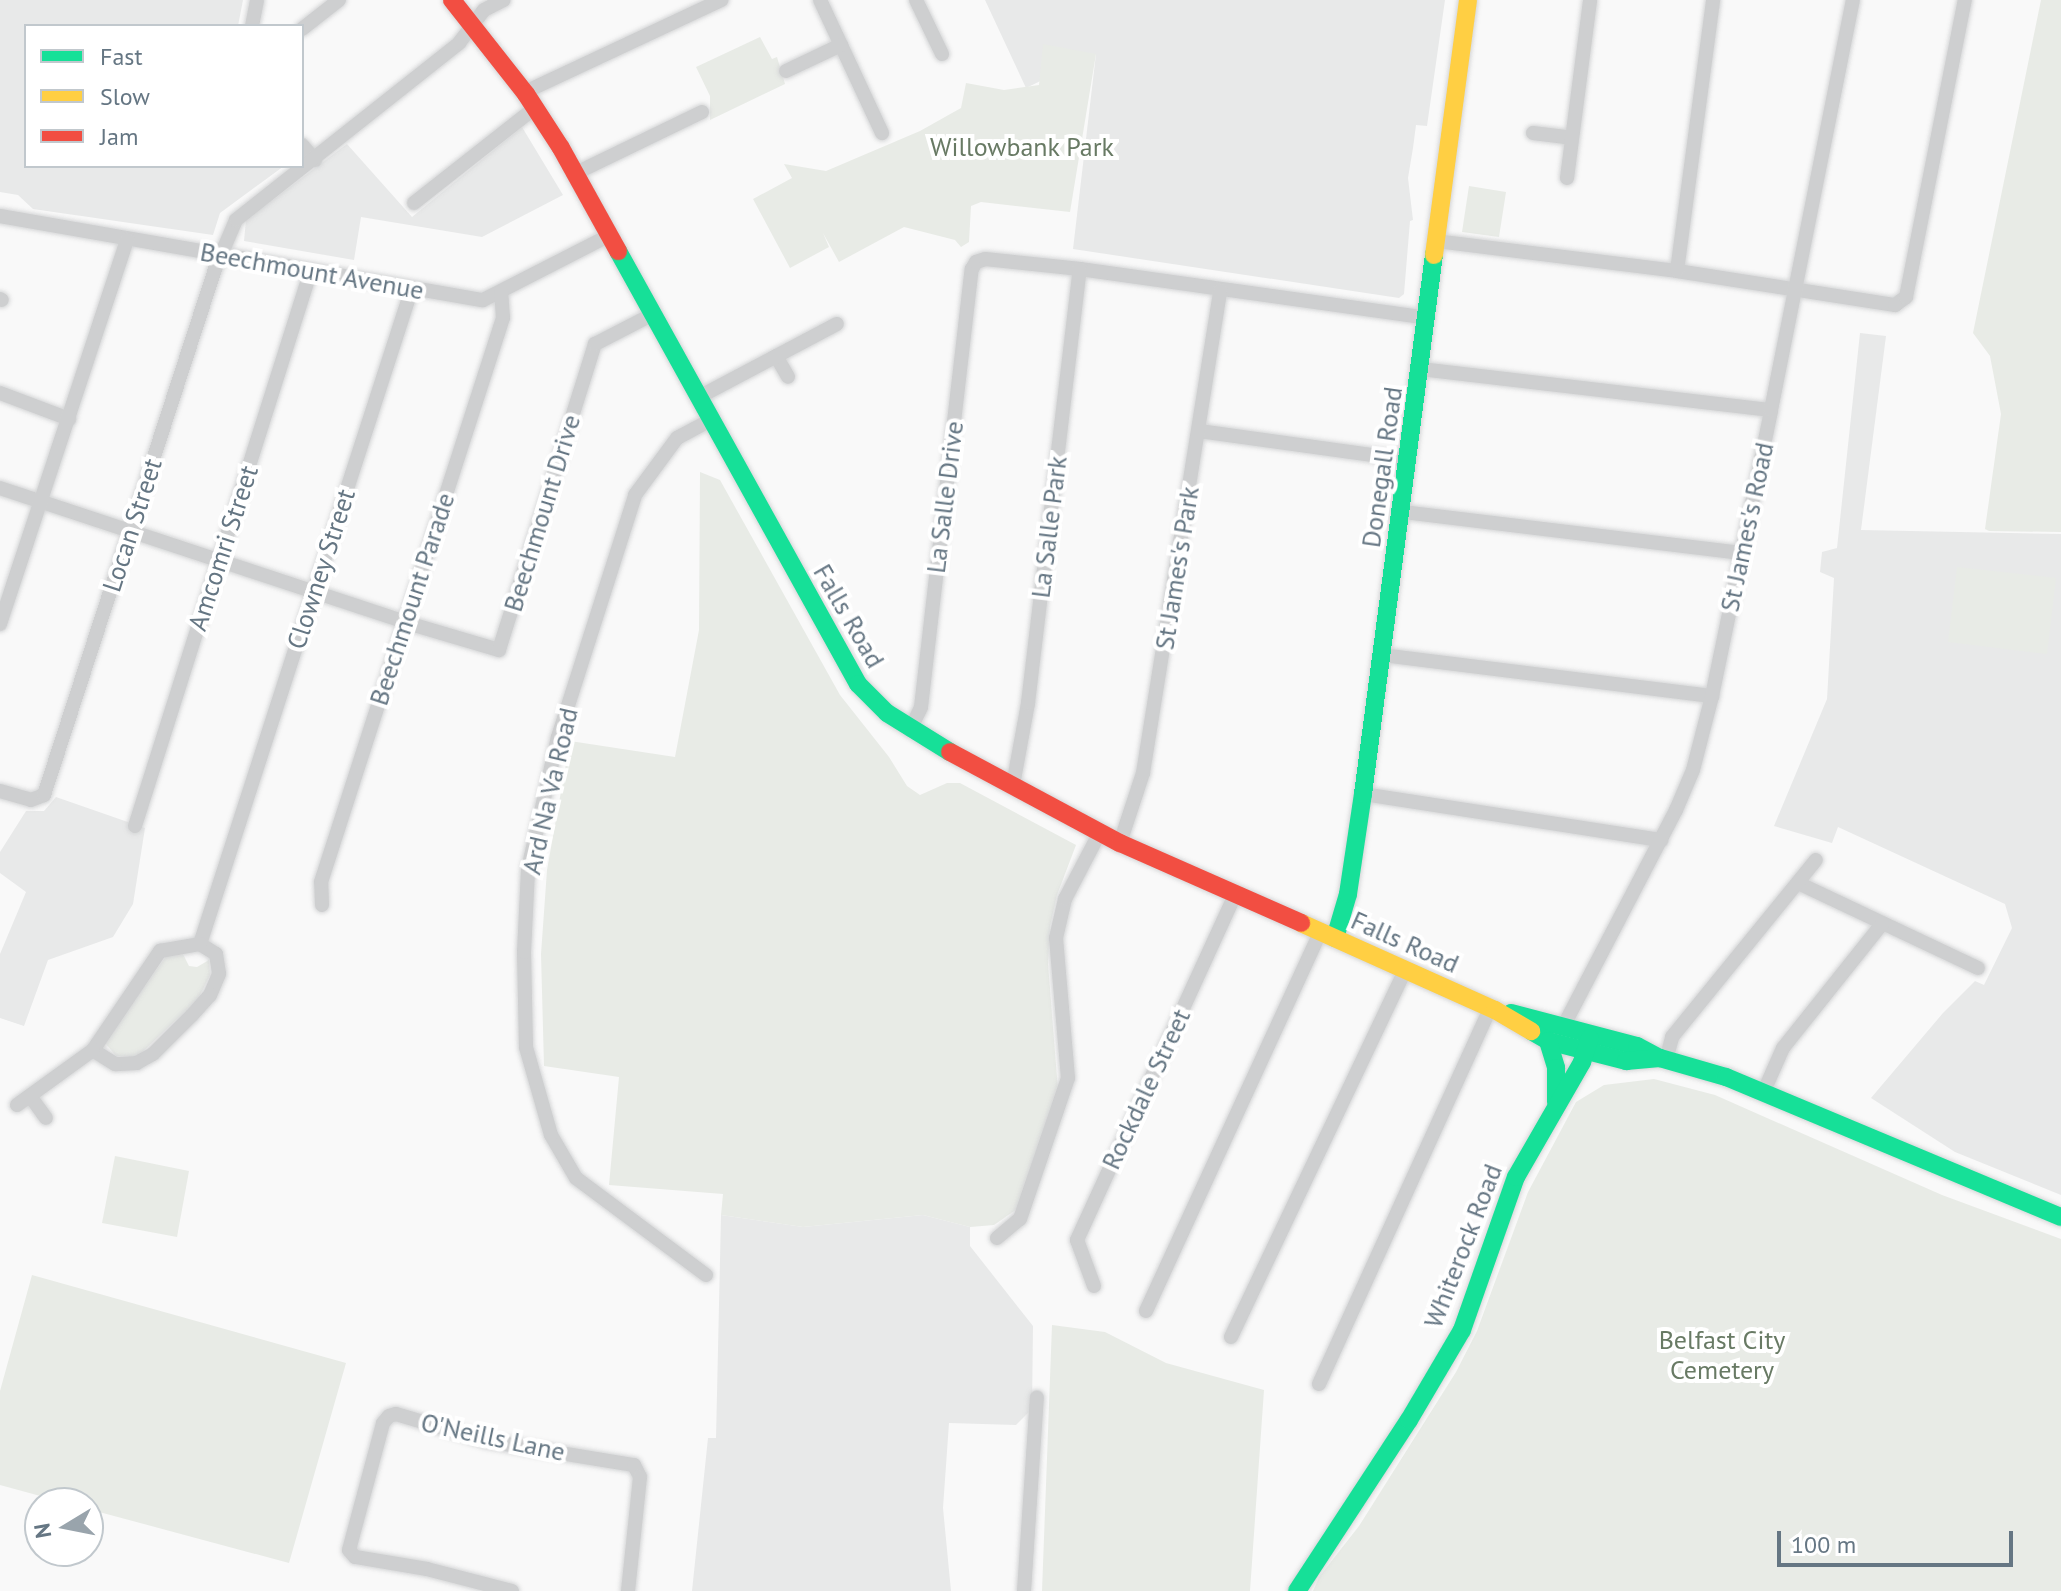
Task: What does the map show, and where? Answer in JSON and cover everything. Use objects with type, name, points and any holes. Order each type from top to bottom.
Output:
[{"type":"main road","name":"Falls Road","points":[[452,0],[530,100],[576,173],[858,684],[887,713],[910,730],[1120,843],[1493,1009],[1548,1041],[1637,1046],[1663,1059],[1764,1091],[2061,1217]]},
{"type":"main road","name":"Donegall Road","points":[[1328,935],[1346,904],[1363,794],[1403,512],[1468,0]]},
{"type":"main road","name":"Falls Road","points":[[1493,1009],[1563,1027],[1588,1044]]},
{"type":"main road","points":[[1548,1041],[1556,1068],[1556,1102]]},
{"type":"main road","name":"Whiterock Road","points":[[1297,1591],[1409,1420],[1462,1330],[1516,1177],[1588,1044]]},
{"type":"street","points":[[252,24],[257,0]]},
{"type":"street","points":[[304,27],[339,0]]},
{"type":"street","name":"Locan Street","points":[[0,791],[31,800],[44,795],[236,220],[459,43],[484,10],[504,0]]},
{"type":"street","points":[[414,203],[530,100],[721,0]]},
{"type":"street","points":[[820,0],[882,133]]},
{"type":"street","points":[[916,0],[942,54]]},
{"type":"street","points":[[1567,178],[1590,0]]},
{"type":"street","points":[[1677,271],[1713,0]]},
{"type":"street","name":"St James's Road","points":[[1563,1027],[1661,840],[1693,770],[1712,696],[1853,0]]},
{"type":"street","points":[[1436,241],[1677,271],[1895,305],[1906,297],[1965,0]]},
{"type":"street","points":[[786,71],[841,45]]},
{"type":"street","points":[[576,173],[702,112]]},
{"type":"street","points":[[1533,133],[1572,138]]},
{"type":"street","points":[[304,147],[315,160]]},
{"type":"street","name":"Beechmount Avenue","points":[[0,216],[483,300],[610,235]]},
{"type":"street","points":[[0,624],[127,239]]},
{"type":"street","name":"La Salle Drive","points":[[910,730],[921,707],[972,269],[976,262],[985,259],[1080,269]]},
{"type":"street","points":[[1080,269],[1428,318]]},
{"type":"street","name":"La Salle Park","points":[[1013,785],[1028,703],[1080,269]]},
{"type":"street","name":"Amcomri Street","points":[[135,826],[311,270]]},
{"type":"street","name":"Clowney Street","points":[[200,944],[412,288]]},
{"type":"street","name":"St James's Park","points":[[1120,843],[1143,773],[1220,290]]},
{"type":"street","name":"Beechmount Parade","points":[[322,905],[321,882],[503,318],[501,292]]},
{"type":"street","name":"Beechmount Drive","points":[[404,622],[499,650],[595,344],[653,314]]},
{"type":"street","points":[[699,397],[837,324]]},
{"type":"street","points":[[776,356],[788,377]]},
{"type":"street","points":[[1421,369],[1771,410]]},
{"type":"street","points":[[0,393],[69,419]]},
{"type":"street","name":"Ard Na Va Road","points":[[706,1275],[576,1178],[551,1135],[526,1047],[524,952],[528,869],[558,737],[635,495],[677,438],[711,420]]},
{"type":"street","points":[[1199,431],[1409,460]]},
{"type":"street","points":[[0,488],[404,622]]},
{"type":"street","points":[[1403,512],[1741,553]]},
{"type":"street","points":[[1382,655],[1712,696]]},
{"type":"street","points":[[1363,794],[1661,840]]},
{"type":"street","points":[[997,1238],[1020,1219],[1068,1078],[1056,938],[1065,899],[1100,832]]},
{"type":"street","points":[[1663,1059],[1672,1037],[1816,860]]},
{"type":"street","points":[[1798,883],[1978,968]]},
{"type":"street","name":"Rockdale Street","points":[[1094,1286],[1077,1240],[1235,895]]},
{"type":"street","points":[[1764,1091],[1783,1048],[1882,924]]},
{"type":"street","points":[[1146,1311],[1328,935]]},
{"type":"street","points":[[17,1105],[93,1050],[160,951],[200,944],[216,954],[219,974],[210,995],[153,1054],[137,1063],[115,1064],[93,1050]]},
{"type":"street","points":[[1231,1337],[1405,970]]},
{"type":"street","points":[[1319,1384],[1493,1009]]},
{"type":"street","points":[[30,1096],[46,1118]]},
{"type":"street","points":[[1024,1591],[1037,1397]]},
{"type":"street","name":"O'Neills Lane","points":[[512,1591],[427,1569],[355,1557],[349,1550],[383,1423],[389,1416],[396,1414],[487,1441],[634,1465],[640,1477],[628,1591]]},
{"type":"shaded area","points":[[0,0],[243,0],[238,24],[24,24],[24,168],[281,168],[220,213],[213,235],[33,209],[18,195],[0,192]]},
{"type":"shaded area","points":[[985,0],[1445,0],[1427,126],[1416,125],[1408,178],[1413,220],[1410,221],[1404,294],[1399,298],[1073,249],[1096,54],[1026,88]]},
{"type":"shaded area","points":[[522,127],[563,195],[482,237],[361,217],[354,260],[244,241],[246,220],[347,144],[412,217]]},
{"type":"shaded area","points":[[1860,333],[1886,336],[1861,530],[2061,534],[2061,1195],[1955,1152],[1871,1098],[1943,1013],[1975,981],[1984,985],[2012,928],[2005,904],[1838,827],[1832,843],[1774,826],[1827,699],[1834,578],[1820,572],[1822,552],[1837,548]]},
{"type":"shaded area","points":[[56,797],[145,828],[133,904],[113,937],[48,960],[24,1026],[0,1018],[0,954],[26,892],[0,873],[0,852],[26,811],[44,811]]},
{"type":"shaded area","points":[[721,1215],[803,1227],[923,1215],[970,1227],[970,1246],[1033,1326],[1032,1409],[1016,1425],[949,1423],[943,1508],[951,1591],[692,1591],[708,1438],[716,1438]]},
{"type":"green space","points":[[2041,0],[2061,0],[2061,532],[1989,531],[1985,529],[2001,414],[1990,356],[1973,333]]},
{"type":"green space","points":[[760,37],[772,59],[777,57],[785,84],[710,120],[710,96],[696,67]]},
{"type":"green space","name":"Willowbank Park","points":[[1043,44],[1096,54],[1070,212],[981,202],[971,206],[969,242],[961,247],[955,240],[904,227],[839,262],[823,233],[829,247],[790,268],[753,199],[792,178],[784,164],[826,171],[920,131],[961,108],[966,83],[1004,90],[1039,85]]},
{"type":"green space","points":[[1469,186],[1506,192],[1499,237],[1462,232]]},
{"type":"green space","points":[[700,472],[720,480],[840,695],[889,757],[907,786],[920,795],[947,783],[960,783],[1076,845],[1057,895],[1050,926],[1048,964],[1058,1090],[1017,1209],[994,1225],[970,1227],[923,1215],[803,1227],[721,1215],[723,1194],[609,1185],[619,1077],[544,1066],[541,954],[547,870],[570,741],[675,757],[699,630]]},
{"type":"green space","points":[[1957,567],[2056,578],[2047,654],[1948,642]]},
{"type":"green space","points":[[182,952],[189,966],[197,967],[209,960],[210,975],[198,999],[138,1056],[116,1056],[106,1044],[107,1038],[167,955]]},
{"type":"green space","name":"Belfast City Cemetery","points":[[1654,1079],[1715,1095],[1942,1195],[2061,1239],[2061,1591],[1313,1591],[1319,1577],[1359,1526],[1456,1372],[1477,1331],[1528,1192],[1576,1102],[1604,1085]]},
{"type":"green space","points":[[115,1156],[189,1171],[177,1237],[102,1223]]},
{"type":"green space","points":[[32,1275],[346,1363],[289,1563],[104,1513],[104,1487],[24,1487],[24,1492],[0,1485],[0,1391]]},
{"type":"green space","points":[[1052,1325],[1105,1332],[1166,1363],[1264,1390],[1250,1591],[1042,1591]]},
{"type":"traffic: fast","points":[[618,251],[858,684],[887,713],[950,752]]},
{"type":"traffic: fast","points":[[1335,938],[1348,894],[1363,794],[1434,255]]},
{"type":"traffic: fast","points":[[1511,1013],[1637,1046],[1660,1058],[1726,1077],[2061,1217]]},
{"type":"traffic: fast","points":[[1531,1031],[1548,1041],[1626,1061],[1660,1058]]},
{"type":"traffic: fast","points":[[1297,1591],[1409,1420],[1462,1330],[1516,1177],[1582,1062],[1590,1038]]},
{"type":"traffic: fast","points":[[1548,1041],[1556,1068],[1556,1102]]},
{"type":"traffic: slow","points":[[1434,255],[1468,0]]},
{"type":"traffic: slow","points":[[1301,923],[1495,1010],[1531,1031]]},
{"type":"traffic: jam","points":[[452,0],[526,94],[561,148],[618,251]]},
{"type":"traffic: jam","points":[[950,752],[1120,843],[1301,923]]}]
